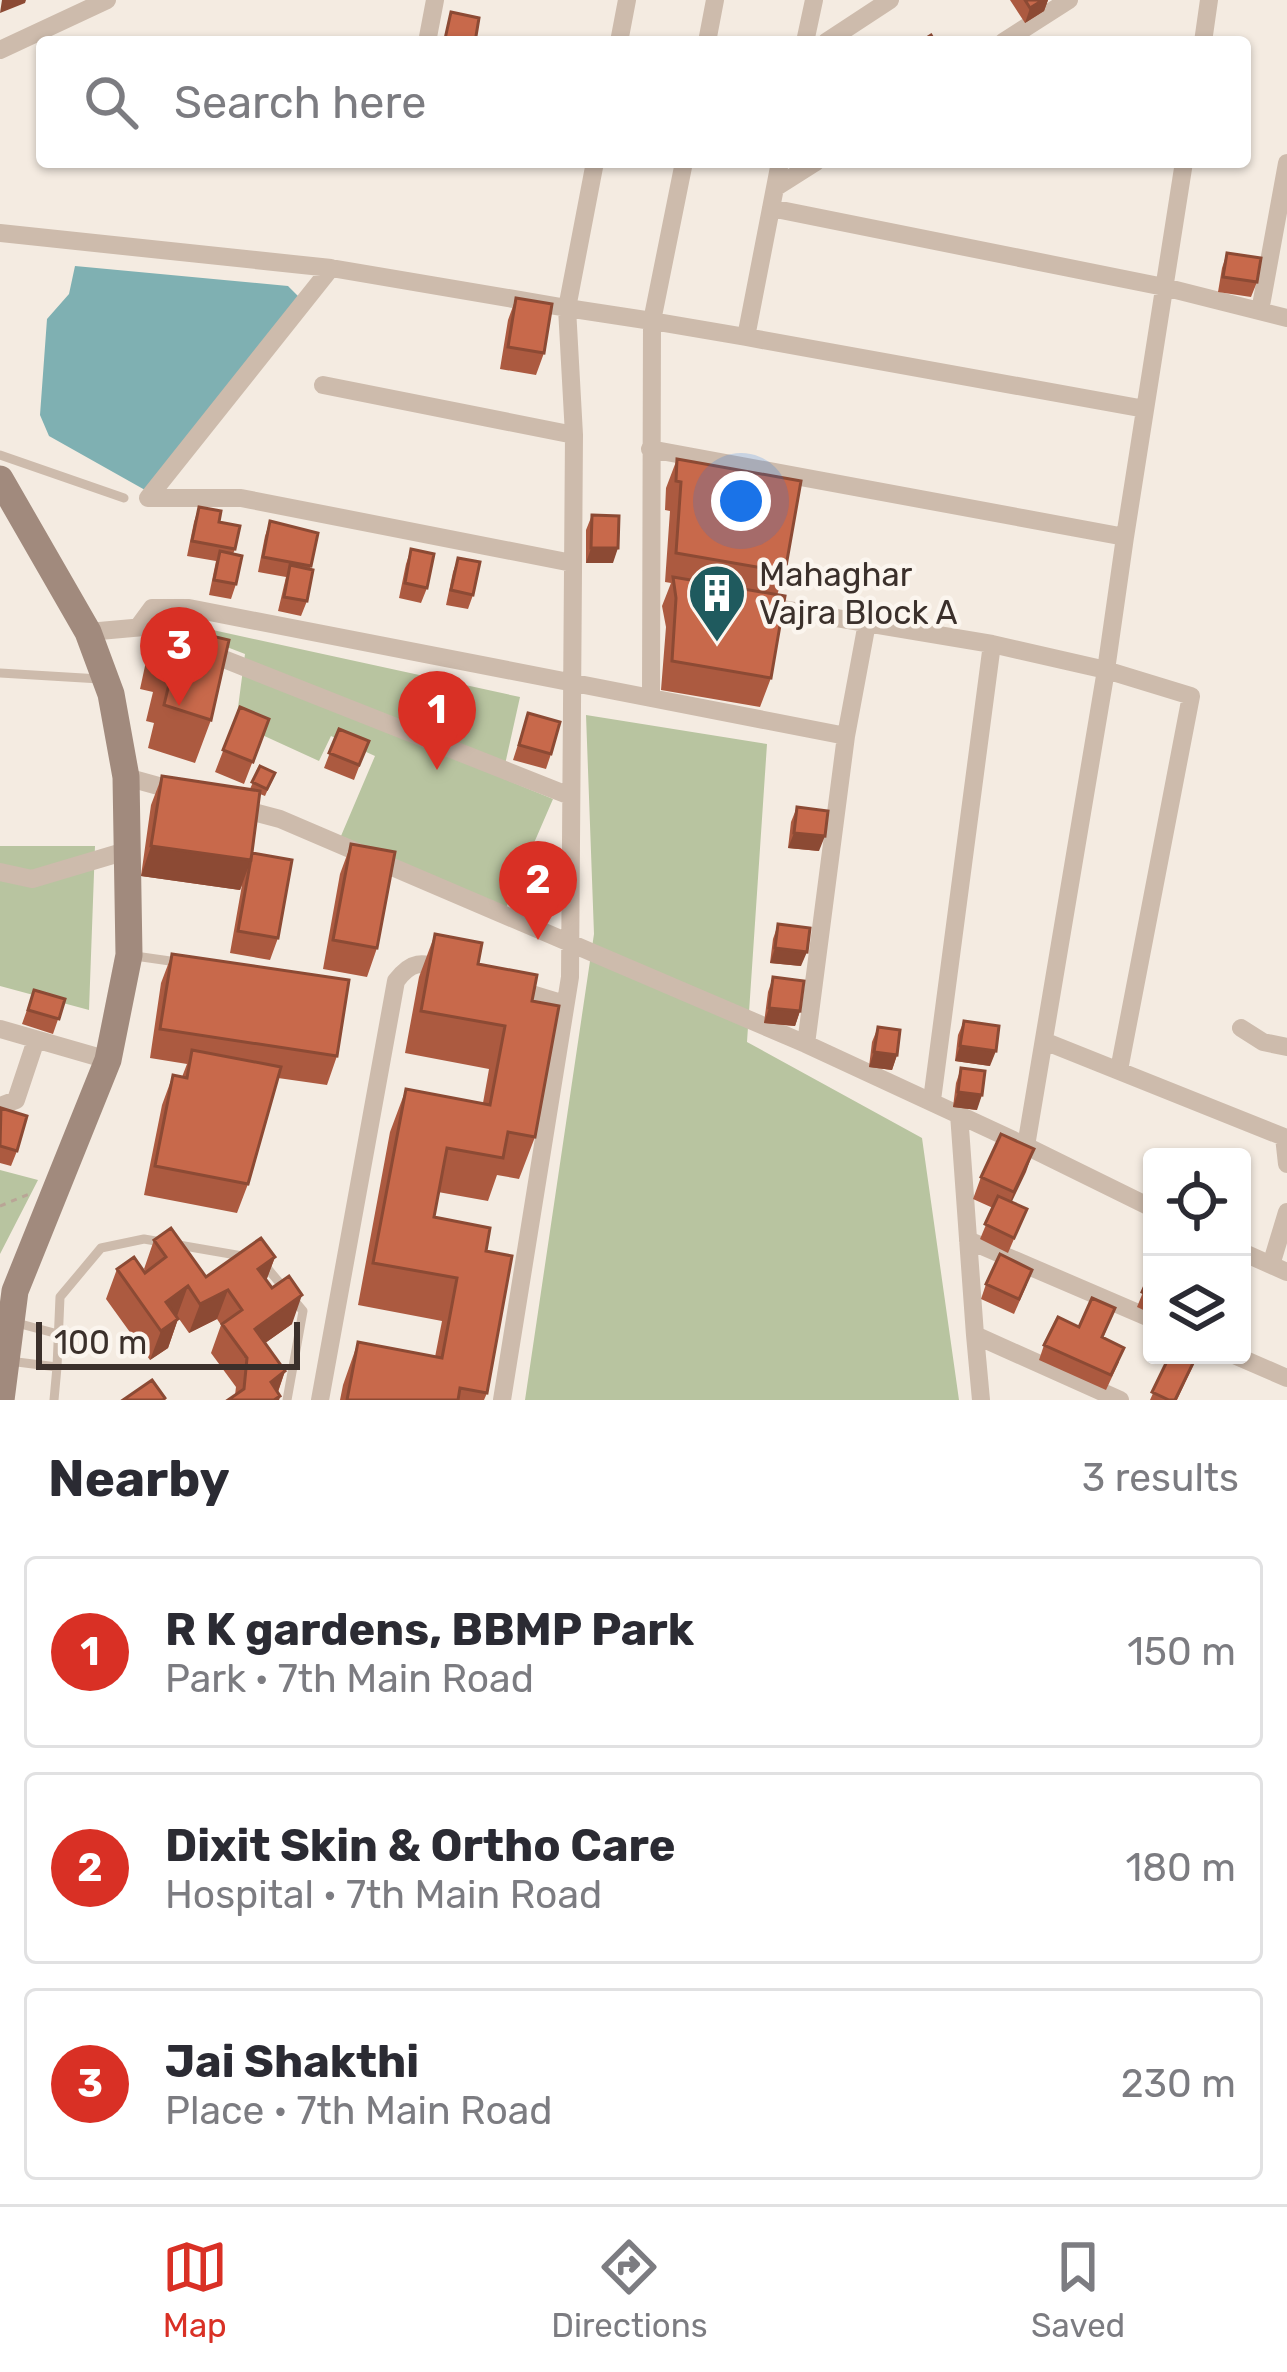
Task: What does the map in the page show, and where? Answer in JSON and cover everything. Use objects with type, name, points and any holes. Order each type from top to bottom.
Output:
[{"type":"street","points":[[428,36],[435,0]]},
{"type":"street","points":[[620,36],[627,0]]},
{"type":"street","points":[[708,36],[715,0]]},
{"type":"street","points":[[806,36],[814,0]]},
{"type":"street","points":[[835,36],[890,0]]},
{"type":"street","points":[[1013,36],[1069,0]]},
{"type":"street","points":[[1204,36],[1209,0]]},
{"type":"street","points":[[0,50],[101,2]]},
{"type":"street","points":[[1260,311],[1287,163]]},
{"type":"street","points":[[502,1400],[565,1004],[574,435],[567,308],[594,168]]},
{"type":"street","points":[[651,698],[661,588],[650,449],[652,321],[683,168]]},
{"type":"street","points":[[746,337],[779,168]]},
{"type":"street","points":[[773,198],[809,168]]},
{"type":"street","points":[[1026,1146],[1106,670],[1178,168]]},
{"type":"street","points":[[773,198],[1287,318]]},
{"type":"street","points":[[0,233],[332,268],[1145,409]]},
{"type":"street","points":[[332,268],[148,498],[241,498],[572,563]]},
{"type":"street","points":[[323,385],[574,435]]},
{"type":"street","points":[[650,449],[1124,537]]},
{"type":"street","points":[[0,479],[88,632],[105,678],[126,777],[129,956],[108,1060],[56,1199],[25,1261],[8,1321],[1,1400]]},
{"type":"street","points":[[731,600],[992,644],[1106,670],[1191,696],[1119,1070]]},
{"type":"street","points":[[138,627],[152,608],[189,608],[846,736]]},
{"type":"street","points":[[806,1044],[846,736],[867,622]]},
{"type":"street","points":[[88,632],[138,627],[570,796]]},
{"type":"street","points":[[932,1100],[992,644]]},
{"type":"street","points":[[126,777],[192,795]]},
{"type":"street","points":[[214,801],[280,819],[806,1044],[1143,1204]]},
{"type":"street","points":[[0,872],[32,879],[126,851]]},
{"type":"street","points":[[320,1400],[396,981],[408,965],[421,962],[462,974]]},
{"type":"street","points":[[483,980],[565,1004]]},
{"type":"street","points":[[1240,1028],[1287,1048]]},
{"type":"street","points":[[0,1029],[108,1060]]},
{"type":"street","points":[[0,1106],[16,1100],[36,1040]]},
{"type":"street","points":[[1044,1041],[1286,1129],[1287,1163]]},
{"type":"street","points":[[959,1114],[981,1400]]},
{"type":"street","points":[[1251,1256],[1279,1268],[1287,1212]]},
{"type":"street","points":[[968,1240],[1143,1315]]},
{"type":"street","points":[[975,1335],[1120,1400]]},
{"type":"street","points":[[1251,1362],[1287,1378]]},
{"type":"lane","points":[[0,455],[124,498]]},
{"type":"lane","points":[[0,673],[105,678]]},
{"type":"lane","points":[[129,956],[185,963]]},
{"type":"lane","points":[[54,1400],[60,1297],[100,1248],[143,1239],[259,1260],[285,1283],[303,1311],[286,1400]]},
{"type":"lane","points":[[8,1321],[58,1334]]},
{"type":"lane","points":[[3,1360],[57,1366]]},
{"type":"green space","points":[[190,625],[520,697],[502,778],[553,799],[506,908],[341,836],[375,756],[331,736],[319,761],[236,723],[245,654],[188,632]]},
{"type":"green space","points":[[586,715],[767,744],[747,1042],[922,1138],[959,1400],[525,1400],[594,934]]},
{"type":"green space","points":[[0,846],[95,846],[89,1010],[0,986]]},
{"type":"green space","points":[[0,1170],[38,1180],[0,1254]]},
{"type":"water","points":[[75,266],[288,286],[301,299],[145,490],[49,436],[40,415],[47,319],[69,294]]},
{"type":"building","points":[[451,12],[479,18],[476,36],[446,36]]},
{"type":"building","points":[[1227,253],[1261,258],[1257,282],[1223,277]]},
{"type":"building","points":[[516,298],[552,304],[544,353],[508,347]]},
{"type":"building","points":[[677,459],[801,481],[785,572],[676,553],[681,482],[676,481]]},
{"type":"building","points":[[199,507],[221,511],[219,522],[240,526],[235,549],[192,541]]},
{"type":"building","points":[[592,515],[619,516],[618,548],[591,548]]},
{"type":"building","points":[[270,521],[318,533],[311,566],[263,557]]},
{"type":"building","points":[[411,549],[434,554],[427,588],[405,583]]},
{"type":"building","points":[[220,551],[242,556],[236,584],[214,580]]},
{"type":"building","points":[[458,558],[480,562],[473,595],[451,590]]},
{"type":"building","points":[[290,565],[313,570],[307,601],[284,597]]},
{"type":"building","points":[[673,577],[785,596],[771,678],[672,661]]},
{"type":"building","points":[[161,624],[229,640],[211,720],[164,705],[170,680],[162,678],[169,649],[155,646]]},
{"type":"building","points":[[240,707],[269,719],[253,762],[223,750]]},
{"type":"building","points":[[528,713],[560,722],[551,754],[519,745]]},
{"type":"building","points":[[339,729],[369,741],[359,765],[329,753]]},
{"type":"building","points":[[260,766],[275,773],[267,789],[252,782]]},
{"type":"building","points":[[162,776],[260,791],[251,860],[151,846]]},
{"type":"building","points":[[797,807],[828,811],[825,836],[794,833]]},
{"type":"building","points":[[351,844],[395,852],[377,948],[333,940]]},
{"type":"building","points":[[252,853],[292,860],[278,938],[238,931]]},
{"type":"building","points":[[553,874],[554,892],[533,894],[532,876]]},
{"type":"building","points":[[778,924],[810,928],[807,952],[775,948]]},
{"type":"building","points":[[435,934],[482,943],[478,964],[537,975],[532,1001],[559,1006],[535,1137],[508,1132],[503,1158],[447,1148],[434,1217],[490,1228],[486,1251],[512,1256],[487,1393],[460,1388],[458,1400],[347,1400],[358,1342],[442,1358],[457,1278],[373,1263],[406,1089],[490,1105],[505,1026],[421,1011]]},
{"type":"building","points":[[172,954],[349,980],[337,1056],[160,1029]]},
{"type":"building","points":[[773,977],[804,981],[800,1011],[769,1008]]},
{"type":"building","points":[[34,990],[65,999],[59,1019],[28,1010]]},
{"type":"building","points":[[964,1021],[999,1026],[996,1051],[960,1046]]},
{"type":"building","points":[[878,1027],[900,1030],[897,1055],[874,1052]]},
{"type":"building","points":[[192,1050],[281,1067],[248,1184],[155,1166],[173,1075],[187,1078]]},
{"type":"building","points":[[961,1068],[985,1071],[982,1095],[958,1092]]},
{"type":"building","points":[[1,1108],[27,1116],[17,1151],[0,1146]]},
{"type":"building","points":[[1001,1134],[1034,1149],[1014,1192],[981,1177]]},
{"type":"building","points":[[998,1196],[1027,1209],[1014,1238],[985,1224]]},
{"type":"building","points":[[171,1228],[206,1277],[261,1238],[275,1257],[258,1269],[272,1288],[289,1276],[302,1295],[255,1329],[285,1371],[271,1382],[280,1396],[274,1400],[228,1400],[244,1389],[247,1358],[222,1324],[242,1310],[228,1290],[200,1304],[188,1286],[166,1302],[178,1319],[161,1331],[117,1269],[134,1257],[145,1273],[166,1257],[154,1240]]},
{"type":"building","points":[[1000,1254],[1032,1270],[1019,1299],[986,1284]]},
{"type":"building","points":[[1092,1298],[1115,1308],[1102,1337],[1124,1348],[1111,1375],[1044,1345],[1058,1317],[1079,1327]]},
{"type":"building","points":[[1166,1364],[1193,1364],[1175,1400],[1152,1392]]},
{"type":"building","points":[[152,1380],[163,1400],[123,1400]]},
{"type":"place","name":"Mahaghar Vajra Block A","points":[[717,644]]},
{"type":"place","name":"Jai Shakthi","points":[[179,706]]},
{"type":"place","name":"R K gardens, BBMP Park","points":[[437,770]]},
{"type":"place","name":"Dixit Skin & Ortho Care","points":[[538,940]]}]
